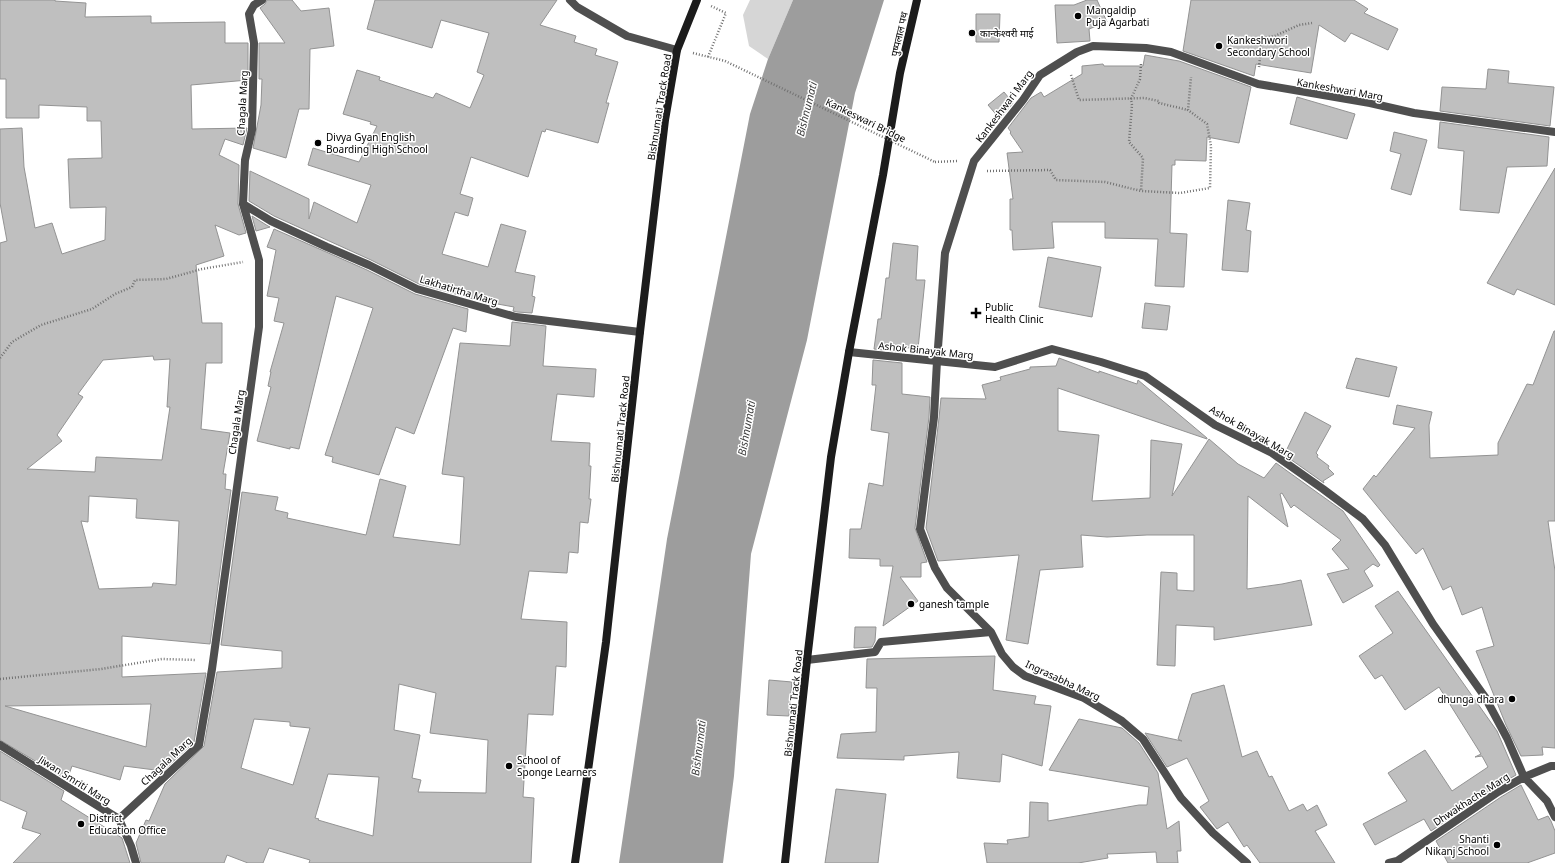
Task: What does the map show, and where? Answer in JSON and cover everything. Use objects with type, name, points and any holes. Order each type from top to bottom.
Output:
[{"type":"main road","name":"Bishnumati Track Road","points":[[575,863],[606,642],[665,120],[677,50],[697,0]]},
{"type":"main road","name":"पुष्पलाल पथ","points":[[900,72],[917,0]]},
{"type":"main road","name":"Bishnumati Track Road","points":[[785,863],[831,457],[900,72]]},
{"type":"street","name":"Chagala Marg","points":[[119,819],[200,745],[212,669],[259,328],[259,260],[243,204],[245,160],[252,130],[254,43],[248,14],[254,4],[262,0]]},
{"type":"street","points":[[570,0],[578,7],[627,36],[677,50]]},
{"type":"street","name":"Kankeshwari Marg","points":[[936,361],[946,253],[974,161],[1023,100],[1040,74],[1077,52],[1093,46],[1141,48],[1171,52],[1258,84],[1414,113],[1555,132]]},
{"type":"street","name":"Lakhatirtha Marg","points":[[243,204],[271,221],[327,248],[369,265],[417,289],[516,317],[640,332]]},
{"type":"street","name":"Ashok Binayak Marg","points":[[849,352],[995,367],[1052,349],[1145,376],[1215,425],[1272,453],[1363,519],[1385,545],[1433,624],[1485,697],[1507,738],[1524,777],[1547,801],[1555,817]]},
{"type":"street","name":"Ingrasabha Marg","points":[[936,361],[934,417],[920,529],[935,568],[947,588],[991,632],[1002,654],[1025,676],[1084,698],[1122,721],[1143,738],[1181,798],[1212,834],[1247,863]]},
{"type":"street","points":[[807,660],[875,652],[881,642],[991,632]]},
{"type":"street","name":"Jiwan Smriti Marg","points":[[0,745],[119,819]]},
{"type":"street","name":"Dhwakhache Marg","points":[[1389,863],[1396,861],[1498,792],[1524,777],[1551,766],[1555,766]]},
{"type":"street","points":[[119,819],[131,846],[136,863]]},
{"type":"path","points":[[677,50],[708,57],[726,13]]},
{"type":"path","points":[[1258,84],[1262,38],[1275,36],[1299,25],[1312,23]]},
{"type":"path","points":[[1141,48],[1140,79],[1131,99],[1132,105],[1129,142],[1143,158],[1141,191]]},
{"type":"path","points":[[974,161],[987,171],[1050,170],[1056,180],[1105,182],[1141,191],[1180,193],[1210,188],[1211,146],[1207,124],[1188,110],[1159,104],[1159,101],[1149,99],[1079,100],[1071,77],[1077,52]]},
{"type":"path","name":"Kankeswari Bridge","points":[[708,57],[725,61],[935,162],[974,161]]},
{"type":"path","points":[[1188,110],[1193,59]]},
{"type":"path","points":[[0,358],[12,342],[41,325],[92,309],[115,294],[132,287],[135,280],[166,279],[202,269],[259,260]]},
{"type":"path","points":[[0,679],[101,669],[162,659],[205,660],[212,669]]},
{"type":"shaded area","points":[[750,0],[793,0],[768,59],[749,46],[743,15]]},
{"type":"water","name":"Bishnumati","points":[[793,0],[884,0],[855,93],[807,340],[751,554],[734,776],[723,863],[619,863],[667,539],[750,114],[768,59]]},
{"type":"building","points":[[0,0],[55,0],[86,3],[85,17],[151,16],[151,23],[225,22],[225,43],[248,43],[248,80],[191,85],[192,129],[247,128],[243,145],[225,139],[219,155],[239,165],[238,204],[246,233],[239,235],[215,225],[224,256],[196,265],[202,323],[222,323],[222,363],[206,363],[201,429],[230,433],[223,474],[226,474],[225,489],[231,490],[210,644],[122,636],[122,677],[206,673],[194,742],[163,771],[124,766],[120,780],[72,766],[67,780],[0,740],[0,243],[7,241],[0,203],[0,129],[22,128],[24,167],[35,228],[52,223],[62,254],[105,240],[106,207],[70,208],[68,159],[102,158],[101,121],[87,121],[87,107],[39,105],[39,118],[6,118],[6,79],[0,79]],"holes":[[[153,356],[154,360],[170,359],[167,407],[170,407],[162,460],[96,457],[95,472],[27,469],[62,441],[57,435],[83,397],[78,394],[103,360]],[[89,496],[137,499],[136,518],[179,521],[176,585],[153,583],[152,587],[99,589],[81,521],[88,522]],[[151,704],[146,747],[5,706]]]},
{"type":"building","points":[[267,0],[292,0],[301,11],[329,8],[334,46],[310,49],[309,109],[299,109],[286,158],[253,148],[261,105],[262,79],[259,79],[259,43],[285,43],[260,8]]},
{"type":"building","points":[[375,0],[557,0],[540,25],[576,36],[574,42],[597,49],[595,55],[618,62],[606,103],[609,103],[598,143],[546,129],[545,132],[542,131],[528,177],[471,157],[460,194],[473,198],[468,216],[455,212],[442,254],[488,267],[501,224],[526,231],[515,272],[535,276],[532,296],[535,297],[532,313],[513,311],[514,307],[481,301],[419,284],[371,260],[274,216],[249,201],[250,171],[309,199],[309,219],[314,202],[357,223],[371,185],[308,165],[313,148],[359,162],[377,126],[370,124],[371,122],[343,114],[357,70],[380,77],[379,80],[433,98],[436,93],[470,108],[484,75],[477,72],[489,33],[441,20],[432,48],[367,29]]},
{"type":"building","points":[[1087,0],[1097,0],[1107,22],[1089,29],[1090,41],[1057,43],[1055,5],[1074,5]]},
{"type":"building","points":[[1191,0],[1354,0],[1368,9],[1364,13],[1398,29],[1388,50],[1351,33],[1345,42],[1319,25],[1311,73],[1256,64],[1254,76],[1183,51]]},
{"type":"building","points":[[976,14],[1000,14],[999,42],[976,42]]},
{"type":"building","points":[[1145,55],[1179,61],[1251,87],[1239,143],[1207,137],[1206,161],[1175,160],[1175,165],[1172,165],[1170,233],[1187,234],[1184,287],[1155,286],[1158,239],[1105,238],[1105,222],[1052,222],[1054,248],[1013,250],[1012,230],[1010,230],[1010,199],[1013,199],[1007,153],[1023,152],[1008,128],[1031,98],[1041,92],[1044,97],[1082,74],[1082,66],[1103,64],[1104,66],[1143,66]]},
{"type":"building","points":[[1488,69],[1509,71],[1508,83],[1554,87],[1550,126],[1440,111],[1442,87],[1486,89]]},
{"type":"building","points":[[1004,92],[1013,103],[1000,119],[988,105]]},
{"type":"building","points":[[1297,97],[1355,114],[1347,139],[1290,124]]},
{"type":"building","points":[[1440,122],[1549,137],[1547,166],[1507,167],[1499,213],[1460,210],[1464,151],[1438,148]]},
{"type":"building","points":[[1394,132],[1427,140],[1411,195],[1391,189],[1401,154],[1390,151]]},
{"type":"building","points":[[1555,168],[1555,305],[1517,289],[1514,295],[1487,283]]},
{"type":"building","points":[[1228,200],[1250,203],[1246,230],[1251,231],[1248,272],[1222,270]]},
{"type":"building","points":[[252,216],[268,226],[270,227],[256,231]]},
{"type":"building","points":[[274,229],[367,270],[415,294],[468,309],[466,332],[453,328],[414,434],[396,427],[379,475],[332,462],[333,457],[325,455],[373,308],[336,296],[299,449],[290,447],[290,449],[257,441],[271,387],[268,386],[270,372],[284,323],[274,321],[279,298],[267,296],[276,250],[267,247]]},
{"type":"building","points":[[893,243],[918,246],[916,280],[925,280],[918,349],[902,347],[902,352],[874,349],[878,319],[881,319],[886,278],[889,278]]},
{"type":"building","points":[[1048,257],[1101,267],[1092,317],[1039,307]]},
{"type":"building","points":[[1145,303],[1170,306],[1167,330],[1142,328]]},
{"type":"building","points":[[512,322],[546,326],[543,366],[596,369],[594,397],[557,394],[551,441],[590,443],[589,466],[591,466],[589,499],[591,499],[588,523],[580,522],[578,553],[569,552],[567,573],[529,571],[521,619],[567,622],[566,667],[556,666],[553,715],[528,714],[523,797],[534,798],[531,863],[309,863],[310,860],[269,848],[263,863],[248,863],[227,855],[224,863],[141,863],[136,843],[146,820],[149,821],[165,784],[204,746],[217,672],[282,668],[282,651],[221,645],[242,492],[278,497],[275,510],[288,513],[287,518],[366,535],[380,479],[406,486],[393,537],[460,545],[464,477],[442,474],[460,343],[510,346]],"holes":[[[399,684],[436,693],[430,733],[488,740],[486,793],[418,792],[421,780],[412,778],[420,735],[394,730]],[[254,719],[290,722],[290,726],[310,728],[293,785],[241,768]],[[328,774],[379,777],[373,836],[315,818]]]},
{"type":"building","points":[[1554,331],[1555,521],[1548,521],[1555,571],[1555,748],[1542,747],[1543,755],[1521,756],[1506,725],[1476,651],[1494,646],[1482,607],[1462,615],[1451,586],[1443,590],[1423,548],[1416,554],[1363,489],[1374,475],[1376,477],[1415,428],[1393,424],[1397,405],[1432,412],[1429,425],[1430,458],[1498,455],[1498,443],[1527,384],[1533,385]]},
{"type":"building","points":[[1059,358],[1099,373],[1099,371],[1137,384],[1138,380],[1207,438],[1058,388],[1058,431],[1099,435],[1092,501],[1150,498],[1151,440],[1182,444],[1172,496],[1209,439],[1238,464],[1264,478],[1276,463],[1343,511],[1380,565],[1378,567],[1373,564],[1364,571],[1373,586],[1343,603],[1327,574],[1349,569],[1332,549],[1341,540],[1294,505],[1291,508],[1282,493],[1280,494],[1288,527],[1248,496],[1247,589],[1301,580],[1312,625],[1214,640],[1214,627],[1176,625],[1175,666],[1157,665],[1161,572],[1177,573],[1177,590],[1194,591],[1194,535],[1107,537],[1081,535],[1083,567],[1040,570],[1028,644],[1006,640],[1019,555],[938,561],[926,528],[941,398],[986,399],[982,385],[1001,380],[1000,377],[1030,369],[1030,367],[1056,366]]},
{"type":"building","points":[[1356,358],[1397,367],[1389,397],[1346,388]]},
{"type":"building","points":[[873,360],[902,363],[902,394],[930,397],[929,417],[915,528],[927,562],[921,563],[921,577],[900,577],[918,601],[883,626],[893,566],[880,566],[880,559],[849,558],[850,529],[861,529],[869,483],[883,486],[889,433],[871,430],[876,385],[872,385]]},
{"type":"building","points":[[1305,412],[1331,426],[1316,453],[1318,455],[1317,457],[1329,466],[1328,468],[1334,474],[1323,481],[1324,483],[1283,454],[1287,449]]},
{"type":"building","points":[[1398,591],[1497,731],[1516,775],[1495,787],[1431,831],[1424,819],[1375,845],[1363,824],[1407,801],[1388,773],[1425,750],[1452,791],[1488,767],[1482,756],[1475,757],[1481,754],[1439,687],[1405,710],[1382,675],[1375,679],[1359,656],[1393,633],[1375,606]]},
{"type":"building","points":[[855,627],[876,627],[875,641],[872,647],[854,648]]},
{"type":"building","points":[[995,656],[993,690],[1036,696],[1034,704],[1051,706],[1042,766],[1002,754],[1000,782],[957,778],[959,752],[904,756],[904,760],[837,758],[841,734],[876,732],[877,688],[866,688],[867,659]]},
{"type":"building","points":[[769,680],[792,682],[789,716],[767,715]]},
{"type":"building","points":[[1224,685],[1242,757],[1257,751],[1269,777],[1272,776],[1289,811],[1303,804],[1307,811],[1317,805],[1327,825],[1315,831],[1335,863],[1260,863],[1247,845],[1244,847],[1228,822],[1217,829],[1200,807],[1209,801],[1187,758],[1167,767],[1145,733],[1182,741],[1178,739],[1192,694]]},
{"type":"building","points":[[1079,719],[1122,728],[1139,743],[1158,773],[1167,829],[1179,821],[1181,851],[1177,851],[1178,863],[1157,863],[1156,852],[1107,854],[1108,858],[1078,863],[987,863],[984,843],[1008,844],[1007,840],[1029,837],[1030,802],[1048,803],[1048,821],[1139,805],[1147,805],[1149,787],[1049,770]]},
{"type":"building","points":[[0,751],[64,791],[61,800],[122,838],[130,863],[13,863],[41,834],[22,828],[27,812],[0,800]]},
{"type":"building","points":[[1521,785],[1538,820],[1548,816],[1551,821],[1555,831],[1555,853],[1527,863],[1448,863],[1436,841]]},
{"type":"building","points":[[836,789],[886,794],[878,863],[825,863]]},
{"type":"place","name":"Mangaldip Puja Agarbati","points":[[1078,16]]},
{"type":"place","name":"कान्केश्वरी माई","points":[[972,33]]},
{"type":"place","name":"Kankeshwori Secondary School","points":[[1219,46]]},
{"type":"place","name":"Divya Gyan English Boarding High School","points":[[318,143]]},
{"type":"place","name":"Public Health Clinic","points":[[976,313]]},
{"type":"place","name":"ganesh tample","points":[[911,604]]},
{"type":"place","name":"dhunga dhara","points":[[1512,699]]},
{"type":"place","name":"School of Sponge Learners","points":[[509,766]]},
{"type":"place","name":"District Education Office","points":[[81,824]]},
{"type":"place","name":"Shanti Nikanj School","points":[[1497,845]]}]
